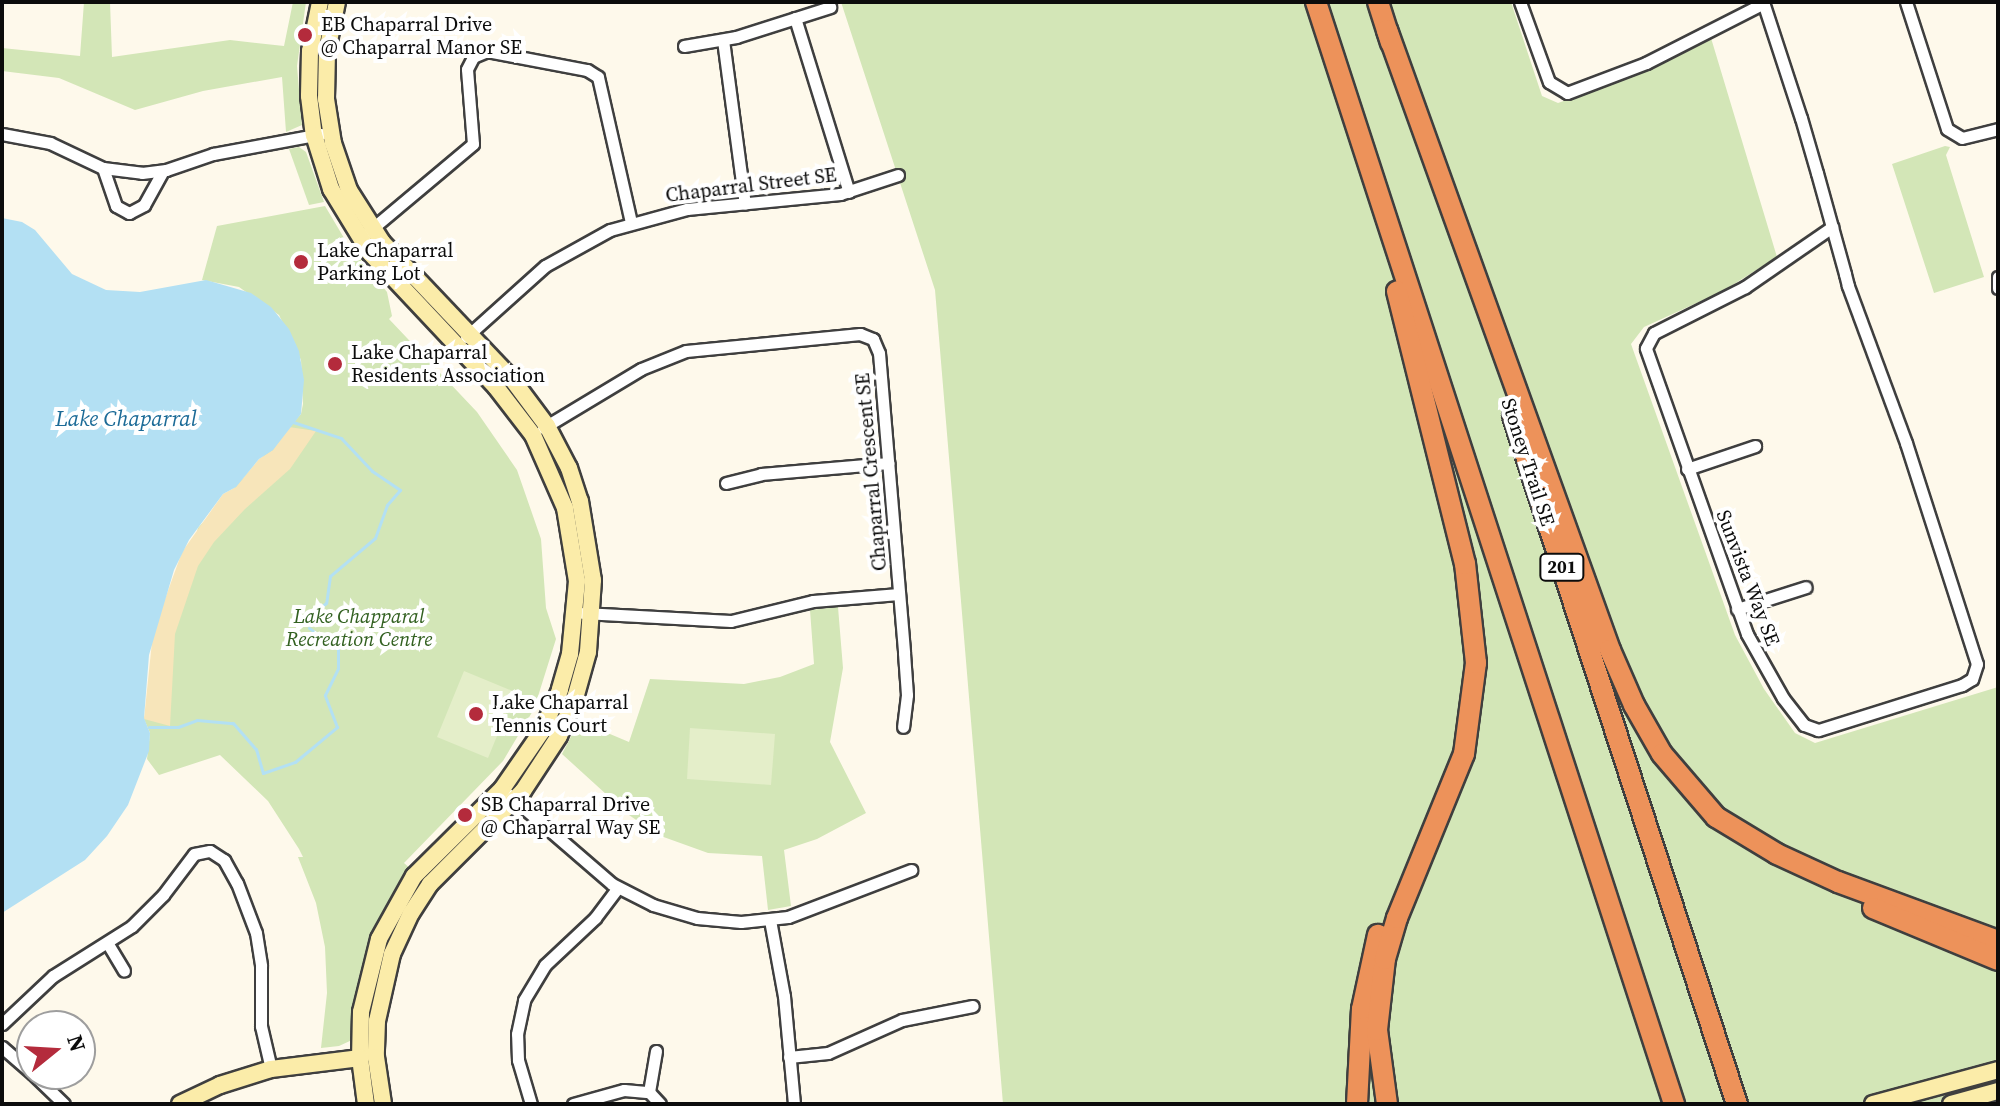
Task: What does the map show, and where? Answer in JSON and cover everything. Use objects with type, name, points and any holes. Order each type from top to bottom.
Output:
[{"type":"highway","points":[[1316,2],[1674,1104]]},
{"type":"highway","name":"Stoney Trail SE","points":[[1378,2],[1737,1104]]},
{"type":"highway","points":[[1387,30],[1622,681],[1662,754],[1716,817],[1764,855],[1806,879],[1998,960]]},
{"type":"highway","points":[[1355,120],[1472,600],[1475,685],[1460,766],[1401,907],[1385,959],[1377,1030],[1387,1104]]},
{"type":"highway","points":[[1357,1104],[1362,1009],[1372,953],[1390,905],[1460,766]]},
{"type":"highway","points":[[1716,817],[1804,868],[1998,941]]},
{"type":"street","points":[[320,2],[309,64],[328,183],[366,234],[463,340],[506,398],[540,431],[567,516],[584,613],[555,702],[508,795],[432,856],[390,916],[365,986],[366,1104]]},
{"type":"street","points":[[322,134],[326,67],[337,2]]},
{"type":"street","points":[[1520,2],[1549,82],[1567,93],[1646,63],[1764,3]]},
{"type":"street","points":[[1906,2],[1947,129],[1962,138],[1998,129]]},
{"type":"street","name":"Sunvista Way SE","points":[[1764,3],[1832,227],[1848,286],[1906,443],[1976,669],[1972,679],[1962,685],[1825,729],[1813,729],[1799,720],[1776,688],[1737,609],[1646,353],[1649,337],[1745,287],[1832,227]]},
{"type":"street","points":[[684,46],[723,40],[830,7]]},
{"type":"street","points":[[795,18],[849,192]]},
{"type":"street","points":[[723,40],[745,204]]},
{"type":"street","points":[[366,234],[473,144],[467,69],[473,57],[487,51],[587,70],[598,77],[631,222]]},
{"type":"street","points":[[2,134],[50,143],[103,168],[134,173],[163,171],[213,154],[322,134]]},
{"type":"street","points":[[103,168],[116,206],[129,213],[144,205],[163,171]]},
{"type":"street","name":"Chaparral Street SE","points":[[463,340],[519,286],[556,259],[589,238],[631,222],[687,209],[849,192],[898,175]]},
{"type":"street","points":[[1998,277],[1998,288]]},
{"type":"street","name":"Chaparral Crescent SE","points":[[540,431],[641,369],[675,354],[713,346],[860,334],[873,339],[878,348],[899,594],[813,601],[731,621],[584,613]]},
{"type":"street","points":[[1687,469],[1755,446]]},
{"type":"street","points":[[726,483],[761,474],[889,463]]},
{"type":"street","points":[[1737,609],[1806,587]]},
{"type":"street","points":[[899,594],[907,695],[903,727]]},
{"type":"street","points":[[508,795],[585,864],[618,888],[653,905],[697,918],[770,920],[823,907],[911,870]]},
{"type":"street","points":[[2,1024],[53,976],[108,944],[155,904],[194,854],[207,850],[219,855],[241,890],[256,933],[261,966],[261,1026],[271,1069]]},
{"type":"street","points":[[531,1104],[520,1073],[517,1048],[521,1011],[528,992],[552,957],[595,918],[618,888]]},
{"type":"street","points":[[770,920],[781,979],[794,1104]]},
{"type":"street","points":[[108,944],[124,971]]},
{"type":"street","points":[[789,1057],[828,1053],[902,1020],[973,1006]]},
{"type":"street","points":[[649,1092],[656,1051]]},
{"type":"street","points":[[180,1104],[220,1085],[271,1069],[368,1058]]},
{"type":"street","points":[[368,1058],[383,1104]]},
{"type":"street","points":[[1873,1104],[1998,1070]]},
{"type":"street","points":[[49,1090],[64,1104]]},
{"type":"street","points":[[573,1104],[624,1090],[649,1092],[660,1104]]},
{"type":"street","points":[[1951,1104],[1998,1091]]},
{"type":"green space","points":[[84,2],[110,2],[112,57],[230,40],[284,46],[293,2],[306,2],[297,66],[302,125],[286,132],[282,77],[203,91],[135,110],[59,78],[2,71],[2,48],[80,56]]},
{"type":"green space","points":[[841,2],[1511,2],[1542,96],[1558,103],[1637,75],[1711,38],[1777,257],[1723,291],[1644,327],[1631,344],[1735,635],[1764,689],[1795,733],[1815,743],[1998,687],[1998,1104],[1003,1104],[935,290]]},
{"type":"green space","points":[[299,147],[306,152],[324,202],[309,205],[289,149]]},
{"type":"green space","points":[[1950,147],[1946,155],[1984,277],[1934,293],[1892,164]]},
{"type":"green space","name":"Lake Chapparal Recreation Centre","points":[[325,206],[347,243],[387,292],[392,316],[389,319],[477,412],[517,470],[541,539],[546,608],[556,639],[534,709],[503,761],[404,863],[412,870],[370,948],[357,995],[352,1040],[339,1046],[321,1048],[327,993],[325,947],[316,903],[298,857],[303,857],[299,849],[268,801],[220,755],[159,775],[147,759],[150,733],[144,719],[198,528],[301,414],[303,404],[301,360],[279,315],[239,287],[202,280],[217,226]]},
{"type":"green space","points":[[838,607],[843,668],[830,742],[866,813],[817,839],[784,850],[791,906],[768,910],[762,856],[708,853],[658,835],[629,815],[562,754],[579,721],[629,742],[650,679],[744,684],[780,677],[814,664],[810,610]]},
{"type":"green space","name":"Lake Chaparral Tennis Court","points":[[464,671],[515,692],[488,758],[437,737]]},
{"type":"green space","points":[[690,728],[775,734],[771,785],[687,779]]},
{"type":"sand","points":[[289,427],[316,431],[290,469],[245,509],[214,542],[198,566],[175,634],[170,726],[144,719],[153,632],[182,552],[223,494],[236,487],[259,459],[273,450]]},
{"type":"water","name":"Lake Chaparral","points":[[2,218],[22,222],[35,230],[72,274],[106,290],[140,292],[206,280],[251,293],[271,307],[289,329],[299,351],[304,380],[301,414],[273,450],[259,459],[236,487],[223,494],[189,540],[174,570],[149,655],[144,718],[150,733],[149,751],[128,805],[107,836],[85,860],[2,913]]},
{"type":"waterway","points":[[293,422],[341,438],[372,471],[400,490],[387,505],[375,538],[330,576],[326,603],[306,619]]},
{"type":"waterway","points":[[149,727],[178,727],[197,720],[233,723],[256,749],[263,773],[295,762],[337,727],[325,695],[338,668],[338,649],[309,628]]},
{"type":"place","name":"EB Chaparral Drive @ Chaparral Manor SE","points":[[305,35]]},
{"type":"place","name":"Lake Chaparral Parking Lot","points":[[301,262]]},
{"type":"place","name":"Lake Chaparral Residents Association","points":[[335,364]]},
{"type":"place","name":"Lake Chaparral Tennis Court","points":[[476,714]]},
{"type":"place","name":"SB Chaparral Drive @ Chaparral Way SE","points":[[465,815]]}]
